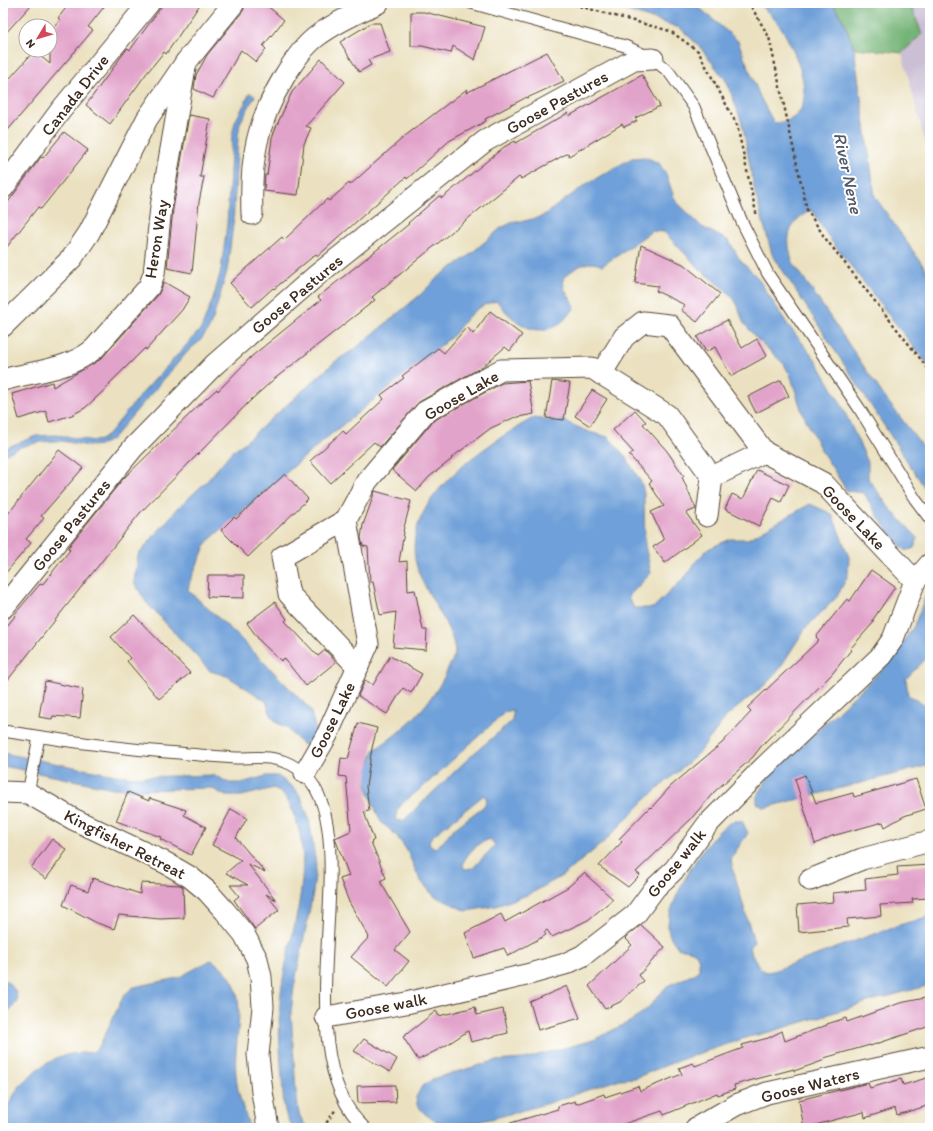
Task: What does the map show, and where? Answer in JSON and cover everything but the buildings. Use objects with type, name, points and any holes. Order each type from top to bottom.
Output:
[{"type":"street","name":"Canada Drive","points":[[3,188],[61,110],[149,3]]},
{"type":"street","name":"Heron Way","points":[[3,326],[72,258],[89,233],[147,119],[186,62],[234,3]]},
{"type":"street","points":[[252,214],[251,183],[257,135],[269,101],[294,60],[316,37],[357,13],[378,3]]},
{"type":"street","name":"Goose Pastures","points":[[3,608],[132,448],[214,365],[317,275],[485,141],[634,60],[653,59]]},
{"type":"street","name":"Heron Way","points":[[3,380],[74,363],[86,356],[94,349],[149,286],[154,274],[162,200],[186,62]]},
{"type":"street","name":"Goose Lake","points":[[601,374],[624,337],[643,322],[669,325],[764,452],[823,483],[915,581]]},
{"type":"street","name":"Goose Lake","points":[[358,667],[289,594],[282,557],[346,520],[367,481],[425,412],[501,370],[592,368],[667,415],[712,477]]},
{"type":"street","points":[[707,516],[712,477],[764,452]]},
{"type":"street","name":"Goose Lake","points":[[305,773],[327,735],[368,644],[346,520]]},
{"type":"street","name":"Goose walk","points":[[326,1017],[406,1003],[511,978],[565,964],[582,956],[635,915],[655,888],[675,869],[707,825],[762,769],[881,656],[893,639],[915,581],[930,564]]},
{"type":"street","name":"Kingfisher Retreat","points":[[3,792],[30,784],[73,819],[166,863],[190,877],[207,891],[244,934],[257,959],[261,977],[263,1007],[258,1055],[268,1128]]},
{"type":"street","points":[[810,880],[862,859],[930,841]]},
{"type":"street","name":"Goose Waters","points":[[696,1128],[736,1105],[767,1093],[930,1057]]},
{"type":"lane","points":[[471,3],[624,46],[653,59],[669,72],[694,107],[742,222],[768,274],[859,408],[915,499],[930,519]]},
{"type":"lane","points":[[3,731],[39,737],[176,753],[236,758],[272,757],[290,764],[305,773],[315,787],[326,815],[330,843],[324,980],[326,1017],[335,1082],[344,1102],[356,1120],[365,1128]]},
{"type":"lane","points":[[30,784],[39,737]]},
{"type":"path","points":[[568,3],[670,31],[698,51],[737,125],[758,222]]},
{"type":"path","points":[[747,3],[752,8],[770,37],[807,210],[825,238],[930,371]]},
{"type":"path","points":[[323,1128],[344,1102]]},
{"type":"shaded area","points":[[910,3],[930,3],[930,160],[902,53],[922,34]]},
{"type":"green space","points":[[832,3],[910,3],[922,34],[902,53],[854,48],[844,22]]},
{"type":"water","name":"River Nene","points":[[603,3],[694,3],[738,41],[760,97],[774,123],[790,119],[800,111],[804,99],[804,85],[795,54],[782,29],[759,3],[832,3],[844,22],[854,48],[875,197],[930,275],[930,368],[830,239],[811,210],[797,220],[790,231],[790,252],[792,261],[886,399],[921,444],[930,453],[930,496],[772,254],[755,193],[742,123],[727,82],[699,46],[680,28]]},
{"type":"water","points":[[250,93],[255,96],[240,123],[238,137],[233,225],[227,271],[213,319],[207,332],[199,342],[190,349],[112,439],[105,443],[91,446],[64,441],[43,442],[15,449],[3,456],[3,449],[36,436],[57,435],[94,441],[101,440],[108,435],[138,398],[201,329],[214,296],[221,270],[227,225],[232,136],[235,122]]},
{"type":"water","points":[[645,157],[659,163],[666,174],[675,200],[702,227],[729,241],[740,260],[757,277],[788,325],[816,360],[840,402],[868,462],[868,478],[890,509],[918,538],[914,548],[906,551],[894,538],[873,509],[864,493],[847,491],[821,450],[802,412],[791,377],[784,364],[757,339],[743,322],[738,306],[732,296],[703,272],[664,232],[652,231],[602,266],[591,263],[581,265],[563,278],[564,288],[575,307],[565,319],[556,326],[545,330],[535,330],[525,326],[506,312],[497,301],[484,305],[478,309],[463,322],[455,334],[324,440],[207,542],[190,581],[188,590],[238,636],[310,709],[318,737],[312,744],[303,745],[286,727],[277,723],[271,715],[266,701],[227,676],[210,671],[146,602],[134,582],[138,555],[179,507],[208,480],[233,450],[243,444],[336,361],[356,348],[420,295],[437,278],[467,257],[501,228],[515,221],[524,221],[541,217],[588,183],[632,158]]},
{"type":"water","points":[[533,418],[564,421],[589,432],[608,437],[625,456],[642,484],[644,494],[645,545],[651,573],[628,597],[634,608],[653,608],[687,575],[697,560],[708,549],[730,539],[748,539],[810,504],[832,514],[849,557],[848,575],[837,597],[805,629],[778,671],[766,684],[727,716],[697,755],[645,800],[604,842],[562,876],[530,894],[496,906],[467,911],[434,896],[420,880],[406,849],[396,835],[381,822],[366,785],[367,771],[374,750],[397,734],[417,715],[442,681],[455,654],[450,633],[419,573],[414,548],[419,524],[430,501],[448,480],[468,461]],"holes":[[[513,710],[512,721],[472,755],[403,821],[395,820],[397,810],[405,801],[423,787],[505,712]],[[484,795],[487,800],[484,806],[451,831],[444,841],[435,848],[429,844],[430,839]],[[490,839],[495,845],[473,868],[464,869],[463,863],[468,855],[474,848]]]},
{"type":"water","points":[[930,585],[930,654],[906,679],[908,695],[924,705],[930,706],[930,765],[764,808],[757,803],[757,796],[770,775],[886,666],[914,626]]},
{"type":"water","points":[[3,753],[115,775],[137,777],[214,775],[229,783],[241,783],[266,776],[278,776],[294,788],[301,797],[309,819],[316,865],[313,893],[294,987],[291,1012],[296,1092],[299,1114],[304,1124],[311,1128],[294,1128],[287,1118],[283,1094],[279,1032],[280,997],[299,901],[303,858],[301,837],[290,804],[285,797],[274,788],[242,796],[226,796],[211,788],[137,790],[113,788],[3,766]]},
{"type":"water","points":[[735,821],[742,821],[748,833],[731,858],[732,866],[754,942],[749,948],[756,962],[763,970],[766,972],[773,971],[896,926],[930,916],[930,985],[878,999],[770,1032],[748,1037],[677,1061],[635,1078],[620,1079],[549,1103],[495,1118],[472,1123],[454,1124],[435,1121],[425,1114],[417,1105],[416,1097],[422,1086],[435,1078],[494,1061],[524,1059],[593,1040],[633,1020],[648,1008],[667,986],[692,975],[699,970],[699,960],[695,953],[689,950],[679,949],[670,936],[668,927],[670,915],[682,884],[703,850],[714,836],[725,826]]},
{"type":"water","points":[[211,960],[225,970],[233,983],[238,997],[239,1012],[236,1075],[239,1095],[250,1128],[3,1128],[3,1115],[18,1088],[36,1070],[58,1057],[93,1052],[99,1047],[124,995],[134,987],[178,978]]},
{"type":"water","points":[[3,979],[14,989],[17,1002],[10,1010],[3,1014]]}]
